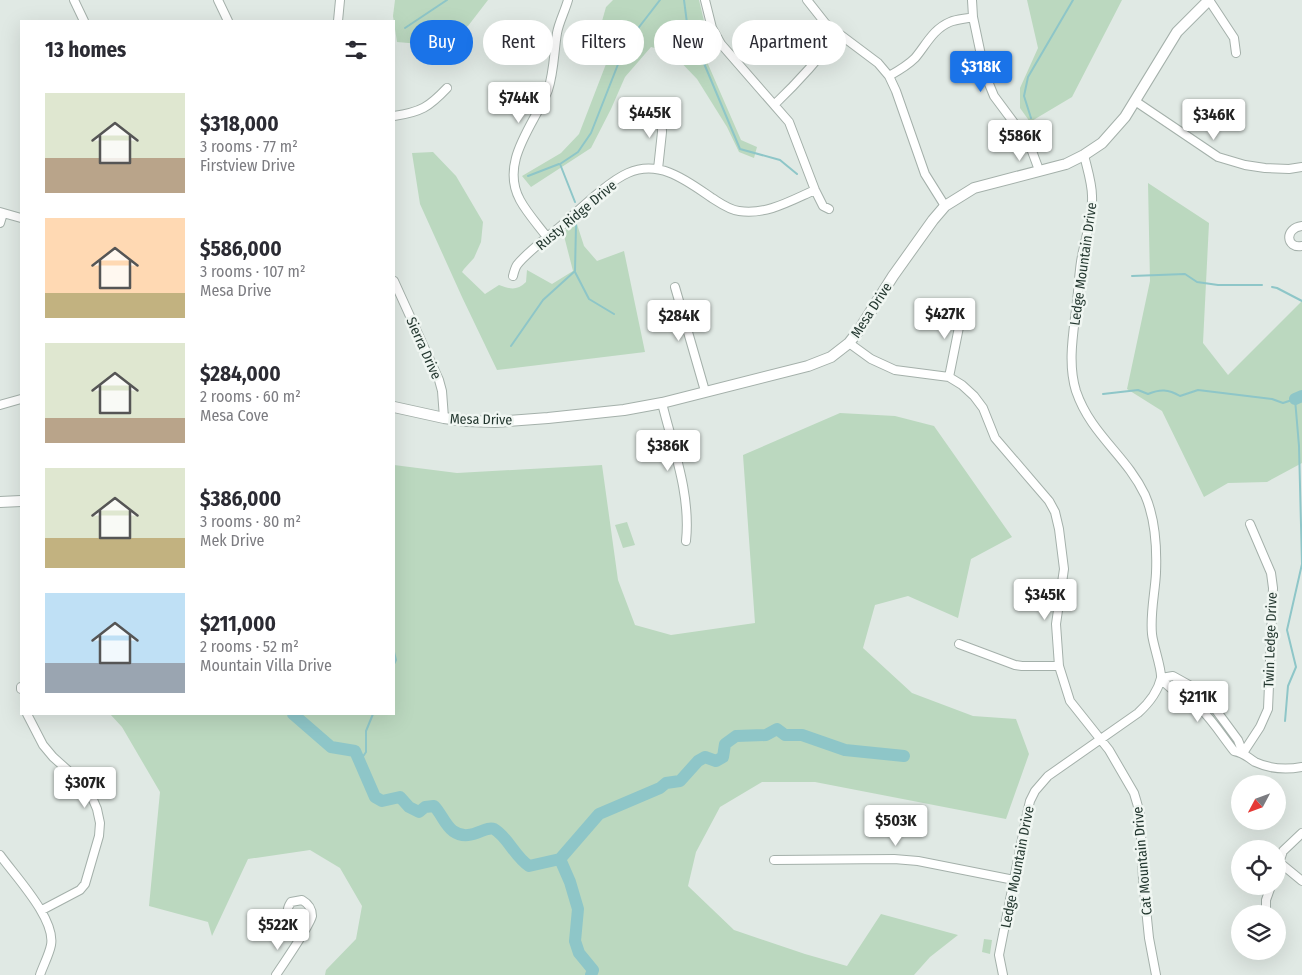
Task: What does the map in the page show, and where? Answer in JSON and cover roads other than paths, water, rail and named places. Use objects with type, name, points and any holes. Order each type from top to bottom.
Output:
[{"type":"street","points":[[74,0],[84,20]]},
{"type":"street","points":[[218,0],[228,20]]},
{"type":"street","points":[[338,20],[340,0]]},
{"type":"street","points":[[547,237],[519,198],[514,180],[514,167],[518,148],[549,87],[558,30],[568,0]]},
{"type":"street","points":[[705,0],[712,28],[721,44],[789,122],[815,190],[823,206],[829,209]]},
{"type":"street","points":[[807,0],[823,20]]},
{"type":"street","points":[[972,0],[973,17],[985,74],[994,96],[1029,143],[1039,170]]},
{"type":"street","points":[[1209,0],[1234,38],[1236,53]]},
{"type":"street","name":"Mesa Drive","points":[[395,407],[468,422],[521,420],[624,410],[662,403],[819,363],[831,358],[849,343],[860,330],[898,268],[945,206],[974,188],[1066,164],[1102,143],[1135,101],[1177,32],[1209,0]]},
{"type":"street","points":[[889,76],[914,58],[928,39],[941,28],[951,22],[973,17]]},
{"type":"street","points":[[846,39],[878,62],[889,76],[896,91],[924,174],[945,206]]},
{"type":"street","points":[[775,104],[812,65]]},
{"type":"street","points":[[395,116],[425,109],[447,88]]},
{"type":"street","points":[[1135,101],[1218,157],[1245,165],[1265,168],[1289,169],[1302,167]]},
{"type":"street","points":[[658,169],[662,132],[661,109]]},
{"type":"street","name":"Ledge Mountain Drive","points":[[1003,975],[1000,955],[1027,814],[1035,791],[1058,768],[1138,713],[1147,704],[1161,678],[1152,634],[1152,609],[1156,574],[1151,514],[1139,482],[1097,431],[1082,408],[1073,375],[1072,345],[1081,268],[1092,214],[1092,195],[1084,155]]},
{"type":"street","name":"Rusty Ridge Drive","points":[[513,276],[516,266],[547,237],[611,184],[628,173],[640,169],[658,169],[678,176],[723,205],[736,211],[752,212],[767,210],[815,190]]},
{"type":"street","points":[[0,223],[2,212],[20,218]]},
{"type":"street","points":[[1302,226],[1297,226],[1291,230],[1289,235],[1290,241],[1294,245],[1302,246]]},
{"type":"street","name":"Sierra Drive","points":[[395,283],[439,380],[442,391],[444,418]]},
{"type":"street","points":[[675,287],[705,391]]},
{"type":"street","points":[[949,377],[959,327],[959,305]]},
{"type":"street","name":"Cat Mountain Drive","points":[[849,343],[871,358],[895,370],[949,377],[962,385],[983,408],[995,438],[1049,501],[1055,512],[1064,569],[1056,624],[1059,666],[1070,701],[1109,750],[1134,793],[1140,814],[1143,879],[1149,938],[1156,975]]},
{"type":"street","points":[[0,405],[20,399]]},
{"type":"street","points":[[662,403],[687,500],[688,521],[686,541]]},
{"type":"street","points":[[0,502],[20,501]]},
{"type":"street","name":"Twin Ledge Drive","points":[[1242,753],[1260,728],[1268,709],[1273,588],[1271,573],[1250,524]]},
{"type":"street","points":[[959,644],[1015,665],[1059,666]]},
{"type":"street","points":[[1242,753],[1238,740],[1200,691],[1173,676],[1161,678],[1167,687],[1189,698],[1201,708],[1234,752],[1242,753],[1254,762],[1281,769],[1302,767]]},
{"type":"street","points":[[28,715],[43,745],[91,794],[100,823],[99,836],[85,884],[80,890],[42,910]]},
{"type":"street","points":[[1286,849],[1302,833]]},
{"type":"street","points":[[0,854],[42,910],[50,931],[51,944],[40,975]]},
{"type":"street","points":[[774,860],[894,858],[1014,880]]},
{"type":"street","points":[[1286,870],[1302,881]]},
{"type":"street","points":[[276,975],[310,921],[311,908],[302,900],[291,902],[286,914],[298,940]]},
{"type":"waterway","points":[[405,28],[447,0]]},
{"type":"waterway","points":[[575,202],[560,164],[578,152],[591,133],[626,44],[660,0]]},
{"type":"waterway","points":[[684,0],[687,23],[740,149],[780,160],[797,174]]},
{"type":"waterway","points":[[1031,118],[1024,96],[1028,77],[1073,0]]},
{"type":"waterway","points":[[528,176],[559,164]]},
{"type":"waterway","points":[[511,346],[543,300],[575,271],[576,225]]},
{"type":"waterway","points":[[575,272],[589,299],[614,314]]},
{"type":"waterway","points":[[1132,276],[1185,274],[1197,282],[1218,285],[1262,285]]},
{"type":"waterway","points":[[1272,287],[1302,301]]},
{"type":"waterway","points":[[1103,394],[1138,390],[1148,394],[1164,390],[1180,396],[1198,390],[1272,399],[1283,403],[1295,399],[1299,446],[1302,564],[1287,630],[1296,667],[1288,686],[1285,721]]},
{"type":"waterway","points":[[1295,399],[1302,396]]},
{"type":"waterway","points":[[395,656],[395,662]]},
{"type":"waterway","points":[[294,715],[331,747],[355,751],[375,797],[382,801],[400,797],[409,807],[419,812],[425,807],[434,806],[450,828],[459,834],[471,835],[486,829],[494,829],[503,836],[519,857],[529,866],[560,859],[570,882],[578,909],[575,941],[579,953],[593,970],[591,975]]},
{"type":"waterway","points":[[360,761],[366,752],[366,731],[373,715]]},
{"type":"waterway","points":[[560,859],[599,814],[660,788],[666,783],[680,781],[698,761],[705,757],[716,761],[723,757],[725,744],[736,736],[766,735],[777,729],[785,735],[802,735],[845,750],[904,756]]}]
